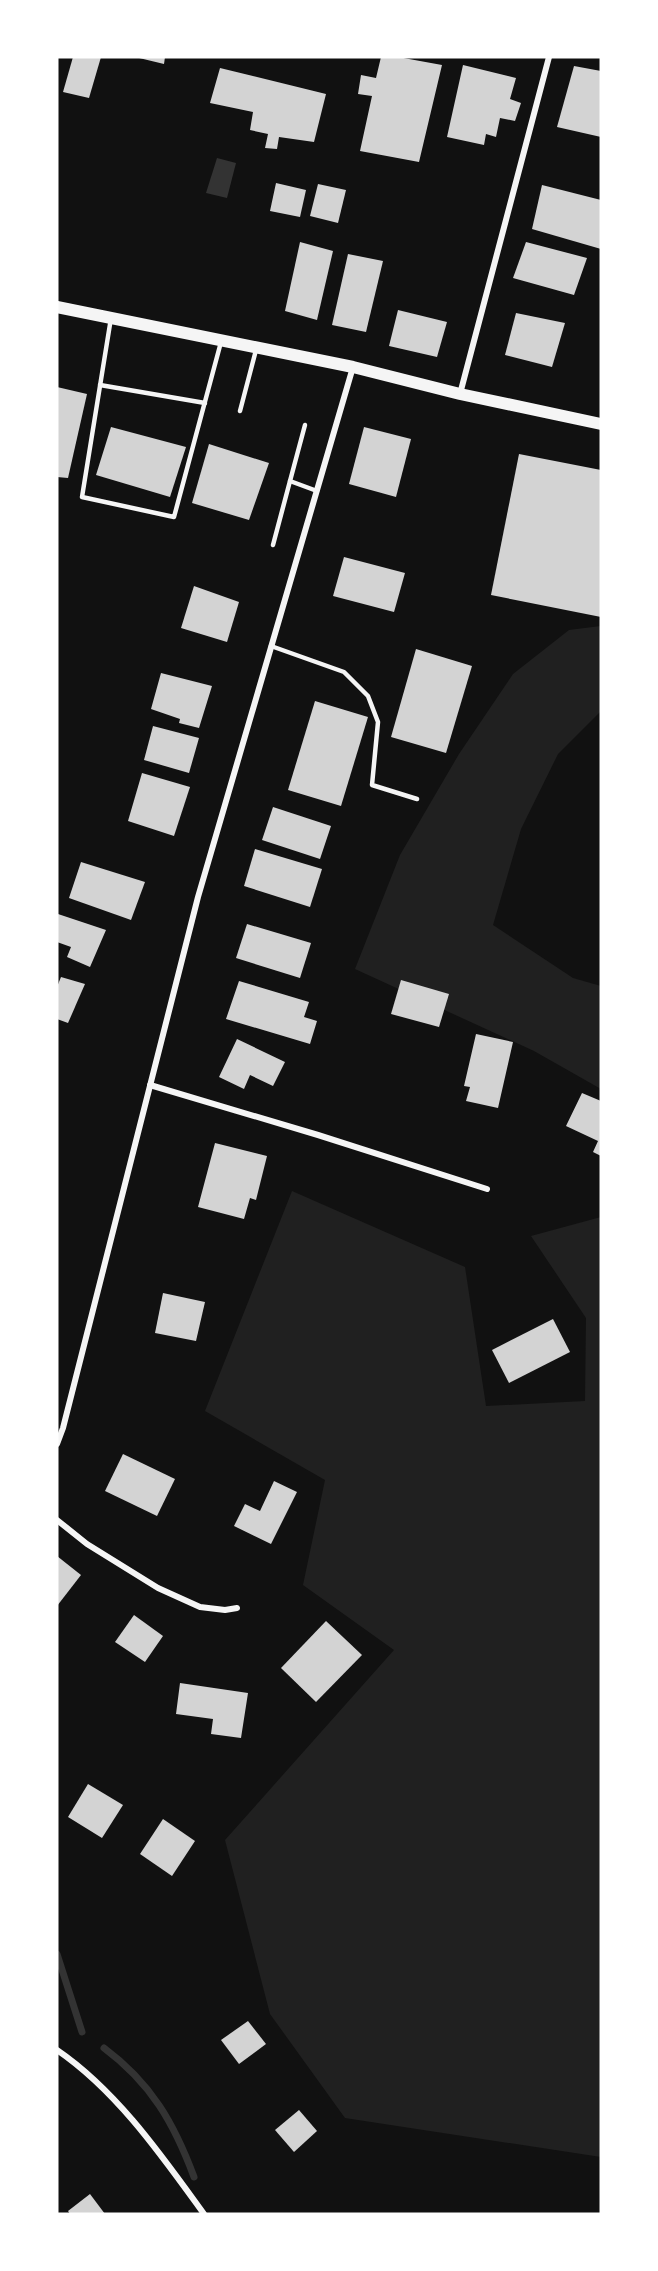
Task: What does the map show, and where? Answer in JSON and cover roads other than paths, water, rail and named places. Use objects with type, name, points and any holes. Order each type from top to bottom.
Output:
[{"type":"main road","points":[[57,307],[353,367],[460,394],[601,424]]},
{"type":"street","points":[[460,394],[549,57]]},
{"type":"street","points":[[57,1444],[63,1428],[198,897],[353,367]]},
{"type":"street","points":[[150,1084],[487,1189]]},
{"type":"street","points":[[57,1520],[87,1544],[158,1588],[200,1607],[225,1610],[237,1608]]},
{"type":"street","points":[[57,2050],[77,2064],[128,2115],[204,2214]]},
{"type":"lane","points":[[111,318],[82,497],[174,517],[222,340]]},
{"type":"lane","points":[[240,411],[256,348]]},
{"type":"lane","points":[[100,385],[205,403]]},
{"type":"lane","points":[[273,545],[305,425]]},
{"type":"lane","points":[[290,481],[317,491]]},
{"type":"lane","points":[[271,646],[344,672],[368,696],[378,723],[372,785],[417,799]]},
{"type":"waterway","points":[[57,1954],[82,2032]]},
{"type":"waterway","points":[[104,2048],[135,2075],[159,2105],[178,2139],[194,2177]]}]
